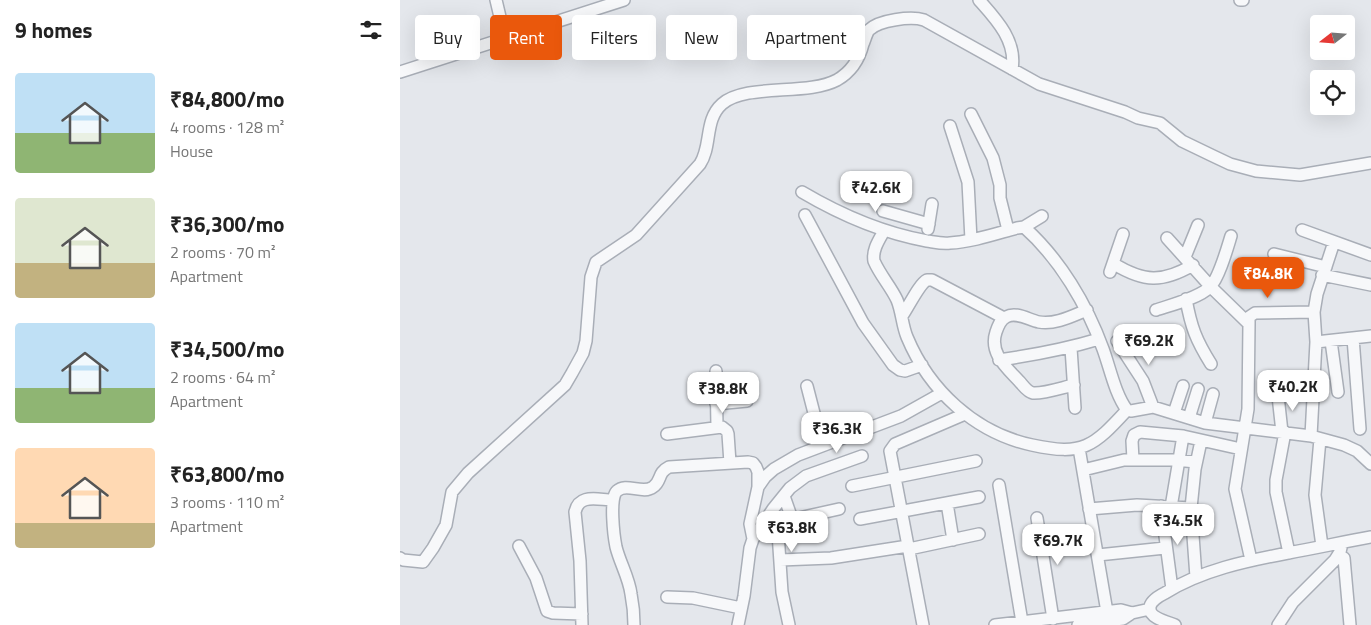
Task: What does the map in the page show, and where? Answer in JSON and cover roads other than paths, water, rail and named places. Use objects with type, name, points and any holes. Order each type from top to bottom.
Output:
[{"type":"street","points":[[496,0],[500,15]]},
{"type":"street","points":[[562,20],[624,0]]},
{"type":"street","points":[[979,0],[1001,25],[1006,35],[1011,49],[1012,69]]},
{"type":"street","points":[[400,558],[423,562],[446,524],[452,492],[468,473],[565,385],[583,353],[586,340],[591,277],[596,262],[636,235],[700,164],[706,153],[712,120],[720,105],[744,94],[809,88],[835,81],[854,66],[860,56],[869,30],[885,23],[907,18],[924,20],[1039,84],[1138,118],[1160,123],[1182,141],[1230,164],[1256,171],[1300,175],[1371,163]]},
{"type":"street","points":[[400,72],[490,43]]},
{"type":"street","points":[[971,114],[993,158],[1008,230]]},
{"type":"street","points":[[950,126],[968,182],[972,240]]},
{"type":"street","points":[[802,192],[831,208],[884,231],[948,244],[1024,227],[1042,216]]},
{"type":"street","points":[[926,241],[932,204]]},
{"type":"street","points":[[883,211],[929,224]]},
{"type":"street","points":[[804,216],[863,323],[893,365],[905,371],[922,365]]},
{"type":"street","points":[[1123,234],[1112,268],[1142,277],[1161,278],[1178,274],[1189,261],[1198,225]]},
{"type":"street","points":[[1024,227],[1053,260],[1087,310],[1127,410]]},
{"type":"street","points":[[1302,230],[1371,255]]},
{"type":"street","points":[[884,231],[874,250],[874,261],[898,302],[907,336],[922,365],[942,393],[965,414],[1005,438],[1025,444],[1064,451],[1079,448],[1101,437],[1127,410]]},
{"type":"street","points":[[1156,310],[1186,299],[1211,286],[1224,260],[1232,236]]},
{"type":"street","points":[[1167,238],[1248,324]]},
{"type":"street","points":[[1322,546],[1315,495],[1316,342],[1314,312],[1324,271],[1334,242]]},
{"type":"street","points":[[1274,254],[1371,285]]},
{"type":"street","points":[[902,316],[910,306],[921,285],[927,280],[932,280],[1004,318]]},
{"type":"street","points":[[1186,299],[1195,336],[1212,364]]},
{"type":"street","points":[[1074,385],[1032,392],[996,354],[995,335],[998,325],[1004,318],[1010,315],[1038,322],[1052,322],[1087,310]]},
{"type":"street","points":[[1251,560],[1235,489],[1248,409],[1249,317],[1255,312],[1314,312]]},
{"type":"street","points":[[1316,342],[1371,336]]},
{"type":"street","points":[[1353,338],[1360,429]]},
{"type":"street","points":[[1000,360],[1071,348],[1099,339]]},
{"type":"street","points":[[1331,340],[1338,392]]},
{"type":"street","points":[[1117,341],[1143,381],[1153,407]]},
{"type":"street","points":[[1071,348],[1075,408]]},
{"type":"street","points":[[716,371],[717,427]]},
{"type":"street","points":[[807,386],[815,417],[825,444]]},
{"type":"street","points":[[1174,413],[1184,386]]},
{"type":"street","points":[[1188,418],[1198,388]]},
{"type":"street","points":[[758,487],[765,477],[798,455],[901,416],[942,393]]},
{"type":"street","points":[[1205,423],[1213,394]]},
{"type":"street","points":[[1278,396],[1283,432],[1276,486],[1289,553]]},
{"type":"street","points":[[716,404],[747,401]]},
{"type":"street","points":[[1127,410],[1153,407],[1205,423],[1283,432],[1316,438],[1344,445],[1357,451],[1371,464]]},
{"type":"street","points":[[923,625],[890,450],[895,444],[965,414]]},
{"type":"street","points":[[668,434],[722,427],[727,431],[730,463]]},
{"type":"street","points":[[1133,460],[1132,441],[1137,433],[1150,432],[1183,436],[1241,449]]},
{"type":"street","points":[[1172,589],[1165,548],[1166,507],[1179,460],[1183,436]]},
{"type":"street","points":[[1196,577],[1191,508],[1196,462],[1201,441]]},
{"type":"street","points":[[1079,448],[1107,612]]},
{"type":"street","points":[[738,625],[753,539],[784,496],[798,481],[814,472],[862,456]]},
{"type":"street","points":[[1083,470],[1114,461],[1179,460],[1196,462]]},
{"type":"street","points":[[852,486],[976,461]]},
{"type":"street","points":[[634,625],[631,594],[615,538],[613,500],[614,494],[618,489],[647,490],[653,488],[663,470],[669,467],[753,463],[758,472],[758,487],[750,524],[753,539]]},
{"type":"street","points":[[999,485],[1022,622]]},
{"type":"street","points":[[784,496],[790,513],[790,520]]},
{"type":"street","points":[[860,520],[979,497]]},
{"type":"street","points":[[519,546],[536,578],[547,611],[582,620],[576,505],[579,501],[587,499],[613,500]]},
{"type":"street","points":[[947,503],[953,540]]},
{"type":"street","points":[[1089,509],[1137,505],[1191,508]]},
{"type":"street","points":[[789,625],[782,592],[778,529],[781,524],[790,520],[839,509]]},
{"type":"street","points":[[1036,518],[1046,621]]},
{"type":"street","points":[[780,560],[831,558],[908,548],[979,534]]},
{"type":"street","points":[[1150,610],[1154,600],[1172,589],[1209,572],[1251,560],[1371,537]]},
{"type":"street","points":[[1278,625],[1293,602],[1335,560],[1340,552],[1342,542]]},
{"type":"street","points":[[1098,555],[1165,548]]},
{"type":"street","points":[[1344,558],[1350,625]]},
{"type":"street","points":[[667,596],[693,598],[741,608]]},
{"type":"street","points":[[995,625],[1046,621],[1121,610],[1132,613]]},
{"type":"street","points":[[1078,625],[1123,619],[1132,613],[1150,610]]},
{"type":"street","points":[[1150,610],[1151,614],[1175,625]]}]
